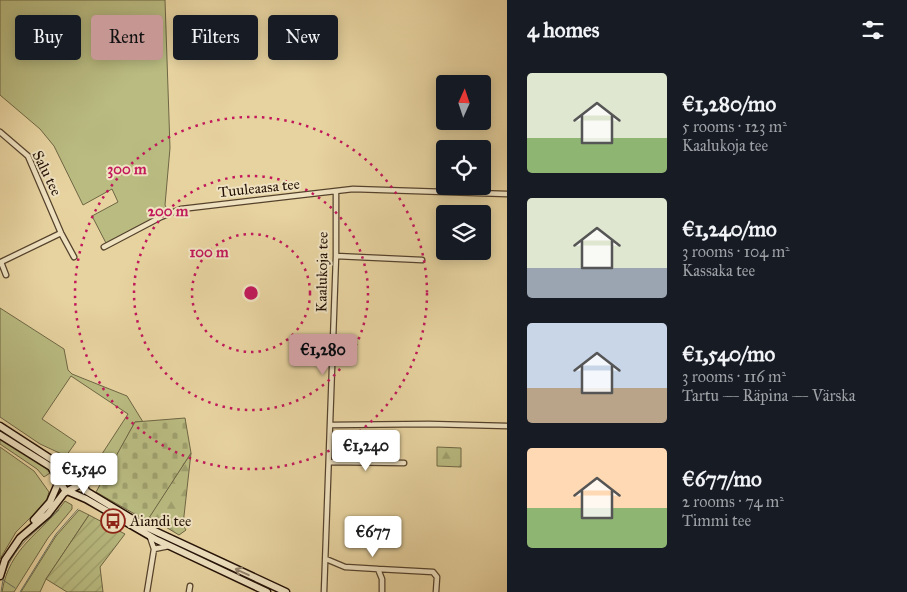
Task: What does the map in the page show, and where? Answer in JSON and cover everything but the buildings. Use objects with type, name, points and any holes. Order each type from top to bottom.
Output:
[{"type":"main road","points":[[0,426],[54,462],[80,472],[86,491],[144,526],[286,592]]},
{"type":"main road","points":[[0,435],[51,468],[62,489],[86,499],[169,546],[268,592]]},
{"type":"main road","points":[[0,566],[12,542],[50,502],[64,472],[74,469]]},
{"type":"main road","points":[[0,576],[5,560],[20,538],[48,514],[61,497],[79,485],[82,479]]},
{"type":"street","name":"Salu tee","points":[[0,132],[28,156],[61,233],[74,257]]},
{"type":"street","name":"Tuuleaasa tee","points":[[104,247],[169,213],[182,209],[353,190],[507,194]]},
{"type":"street","name":"Kaalukoja tee","points":[[324,592],[330,462],[336,193]]},
{"type":"street","points":[[6,275],[1,261],[61,233]]},
{"type":"street","points":[[336,256],[422,260]]},
{"type":"street","points":[[331,425],[429,424],[507,426]]},
{"type":"street","points":[[330,462],[404,463]]},
{"type":"street","points":[[147,592],[154,549],[150,536]]},
{"type":"street","points":[[154,549],[169,546]]},
{"type":"street","points":[[326,559],[345,567],[434,572],[437,577],[436,592]]},
{"type":"street","points":[[378,569],[382,578],[382,592]]},
{"type":"street","points":[[189,592],[190,586]]},
{"type":"green space","points":[[0,0],[165,0],[170,148],[165,205],[169,213],[107,245],[92,216],[118,202],[112,189],[83,205],[54,146],[40,129],[0,95]]},
{"type":"green space","points":[[0,308],[64,349],[68,370],[72,374],[127,396],[143,422],[135,422],[111,466],[100,457],[128,414],[71,376],[42,419],[76,442],[66,456],[40,444],[0,417]]},
{"type":"green space","points":[[185,418],[191,453],[147,521],[96,492],[135,422]]},
{"type":"green space","points":[[0,438],[50,473],[44,477],[37,469],[0,444]]},
{"type":"green space","points":[[0,447],[34,471],[49,492],[46,502],[16,532],[0,559]]},
{"type":"green space","points":[[437,447],[461,448],[461,467],[437,466]]},
{"type":"green space","points":[[191,453],[183,525],[186,530],[179,535],[149,517]]},
{"type":"green space","points":[[67,473],[73,473],[77,480],[73,487],[67,487],[63,483],[63,477]]},
{"type":"green space","points":[[65,501],[72,505],[72,509],[48,538],[14,592],[2,592],[11,563],[27,542],[56,513]]},
{"type":"green space","points":[[79,510],[89,515],[46,579],[40,592],[21,592],[56,536]]},
{"type":"green space","points":[[89,515],[125,534],[100,567],[103,592],[67,592],[46,579]]},
{"type":"waterway","points":[[20,592],[56,534],[78,509]]},
{"type":"waterway","points":[[15,588],[3,580],[12,558],[25,541],[59,510]]},
{"type":"waterway","points":[[1,592],[3,580]]},
{"type":"place","name":"Aiandi tee","points":[[113,521]]}]
